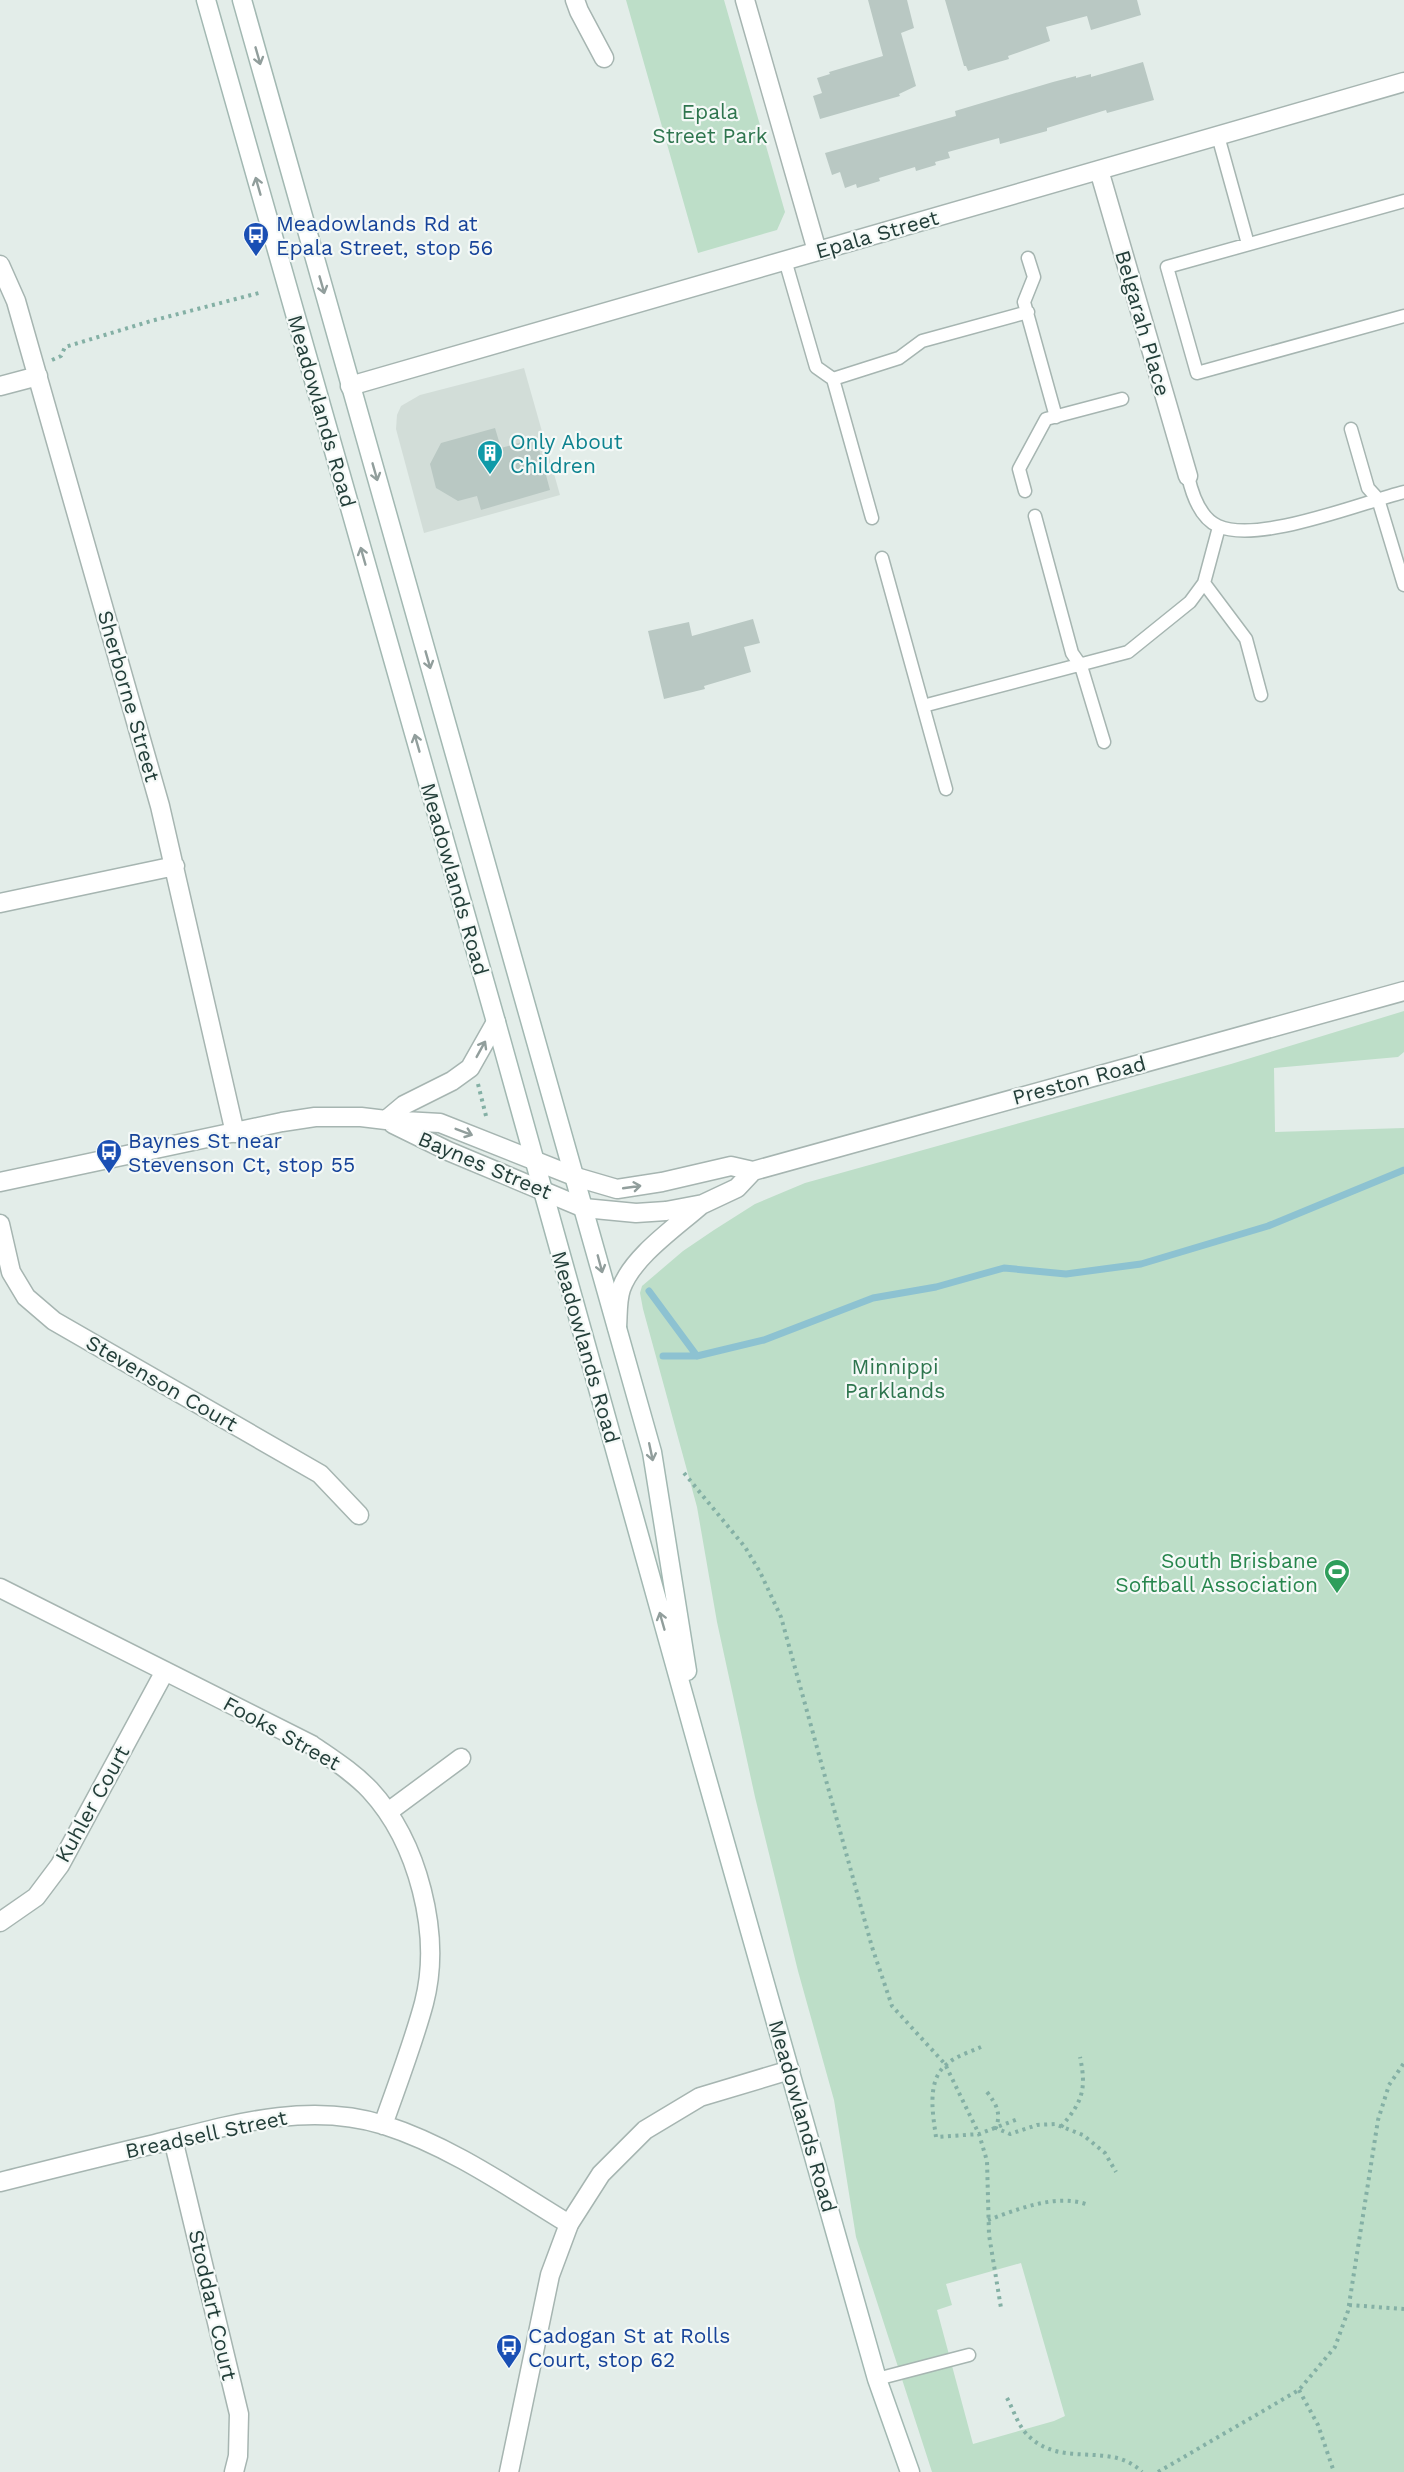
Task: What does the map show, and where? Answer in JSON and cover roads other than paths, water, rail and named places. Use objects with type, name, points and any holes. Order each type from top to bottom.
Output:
[{"type":"street","name":"Meadowlands Road","points":[[206,0],[535,1160],[700,1758],[877,2379],[910,2472]]},
{"type":"street","name":"Meadowlands Road","points":[[242,0],[652,1452],[700,1758]]},
{"type":"street","points":[[575,0],[604,58]]},
{"type":"street","points":[[745,0],[817,251]]},
{"type":"street","name":"Epala Street","points":[[350,386],[1404,82]]},
{"type":"street","name":"Belgarah Place","points":[[1099,170],[1188,476]]},
{"type":"street","name":"Sherborne Street","points":[[0,265],[16,301],[160,806],[235,1133]]},
{"type":"street","points":[[0,386],[36,371]]},
{"type":"street","points":[[0,903],[175,866]]},
{"type":"street","name":"Preston Road","points":[[576,1177],[616,1189],[662,1182],[731,1166],[753,1171],[1404,991]]},
{"type":"street","points":[[386,1120],[404,1105],[452,1081],[470,1068],[496,1022]]},
{"type":"street","name":"Baynes Street","points":[[0,1182],[282,1122],[315,1117],[361,1116],[440,1123],[576,1177]]},
{"type":"street","name":"Baynes Street","points":[[386,1120],[448,1151],[584,1208]]},
{"type":"street","name":"Preston Road","points":[[584,1208],[636,1213],[703,1204],[737,1188],[753,1171]]},
{"type":"street","points":[[617,1327],[621,1290],[630,1272],[646,1254],[703,1204]]},
{"type":"street","name":"Stevenson Court","points":[[0,1224],[11,1272],[26,1297],[54,1321],[320,1474],[359,1515]]},
{"type":"street","name":"Fooks Street","points":[[0,1587],[312,1745],[343,1766],[369,1788],[388,1812],[406,1848],[421,1888],[429,1929],[430,1964],[424,2002],[383,2125]]},
{"type":"street","name":"Kuhler Court","points":[[0,1922],[36,1897],[60,1865],[165,1671]]},
{"type":"street","points":[[388,1812],[461,1758]]},
{"type":"street","points":[[509,2472],[550,2275],[569,2224],[601,2174],[645,2130],[700,2097],[790,2070]]},
{"type":"street","name":"Breadsell Street","points":[[0,2182],[246,2121],[295,2115],[342,2117],[383,2125],[425,2142],[470,2164],[569,2224]]},
{"type":"street","name":"Stoddart Court","points":[[173,2139],[239,2414],[238,2456],[234,2472]]},
{"type":"lane","points":[[1218,136],[1248,244]]},
{"type":"lane","points":[[1404,201],[1167,267],[1197,373],[1404,316]]},
{"type":"lane","points":[[1028,258],[1034,277],[1024,302],[1056,417]]},
{"type":"lane","points":[[785,260],[816,367],[833,379],[872,518]]},
{"type":"lane","points":[[833,379],[899,358],[922,341],[1028,312]]},
{"type":"lane","points":[[1025,491],[1019,469],[1046,419],[1122,399]]},
{"type":"lane","points":[[1352,429],[1368,488],[1378,499],[1404,585]]},
{"type":"lane","points":[[1188,476],[1191,491],[1205,517],[1219,527],[1240,530],[1285,527],[1404,492]]},
{"type":"lane","points":[[1035,516],[1072,653],[1081,666],[1104,742]]},
{"type":"lane","points":[[923,706],[1128,652],[1190,602],[1204,584],[1219,527]]},
{"type":"lane","points":[[882,558],[946,789]]},
{"type":"lane","points":[[1204,584],[1246,639],[1261,695]]},
{"type":"lane","points":[[877,2379],[969,2355]]},
{"type":"waterway","points":[[663,1356],[697,1356],[764,1340],[873,1298],[936,1287],[1004,1268],[1066,1274],[1141,1264],[1268,1226],[1404,1170]]},
{"type":"waterway","points":[[649,1291],[697,1356]]},
{"type":"place","name":"Meadowlands Rd at Epala Street, stop 56","points":[[256,258]]},
{"type":"place","name":"Only About Children","points":[[490,476]]},
{"type":"place","name":"Baynes St near Stevenson Ct, stop 55","points":[[109,1175]]},
{"type":"place","name":"South Brisbane Softball Association","points":[[1337,1595]]},
{"type":"place","name":"Cadogan St at Rolls Court, stop 62","points":[[509,2370]]},
{"type":"park label","name":"Epala Street Park","points":[[710,123]]},
{"type":"park label","name":"Minnippi Parklands","points":[[895,1378]]}]
